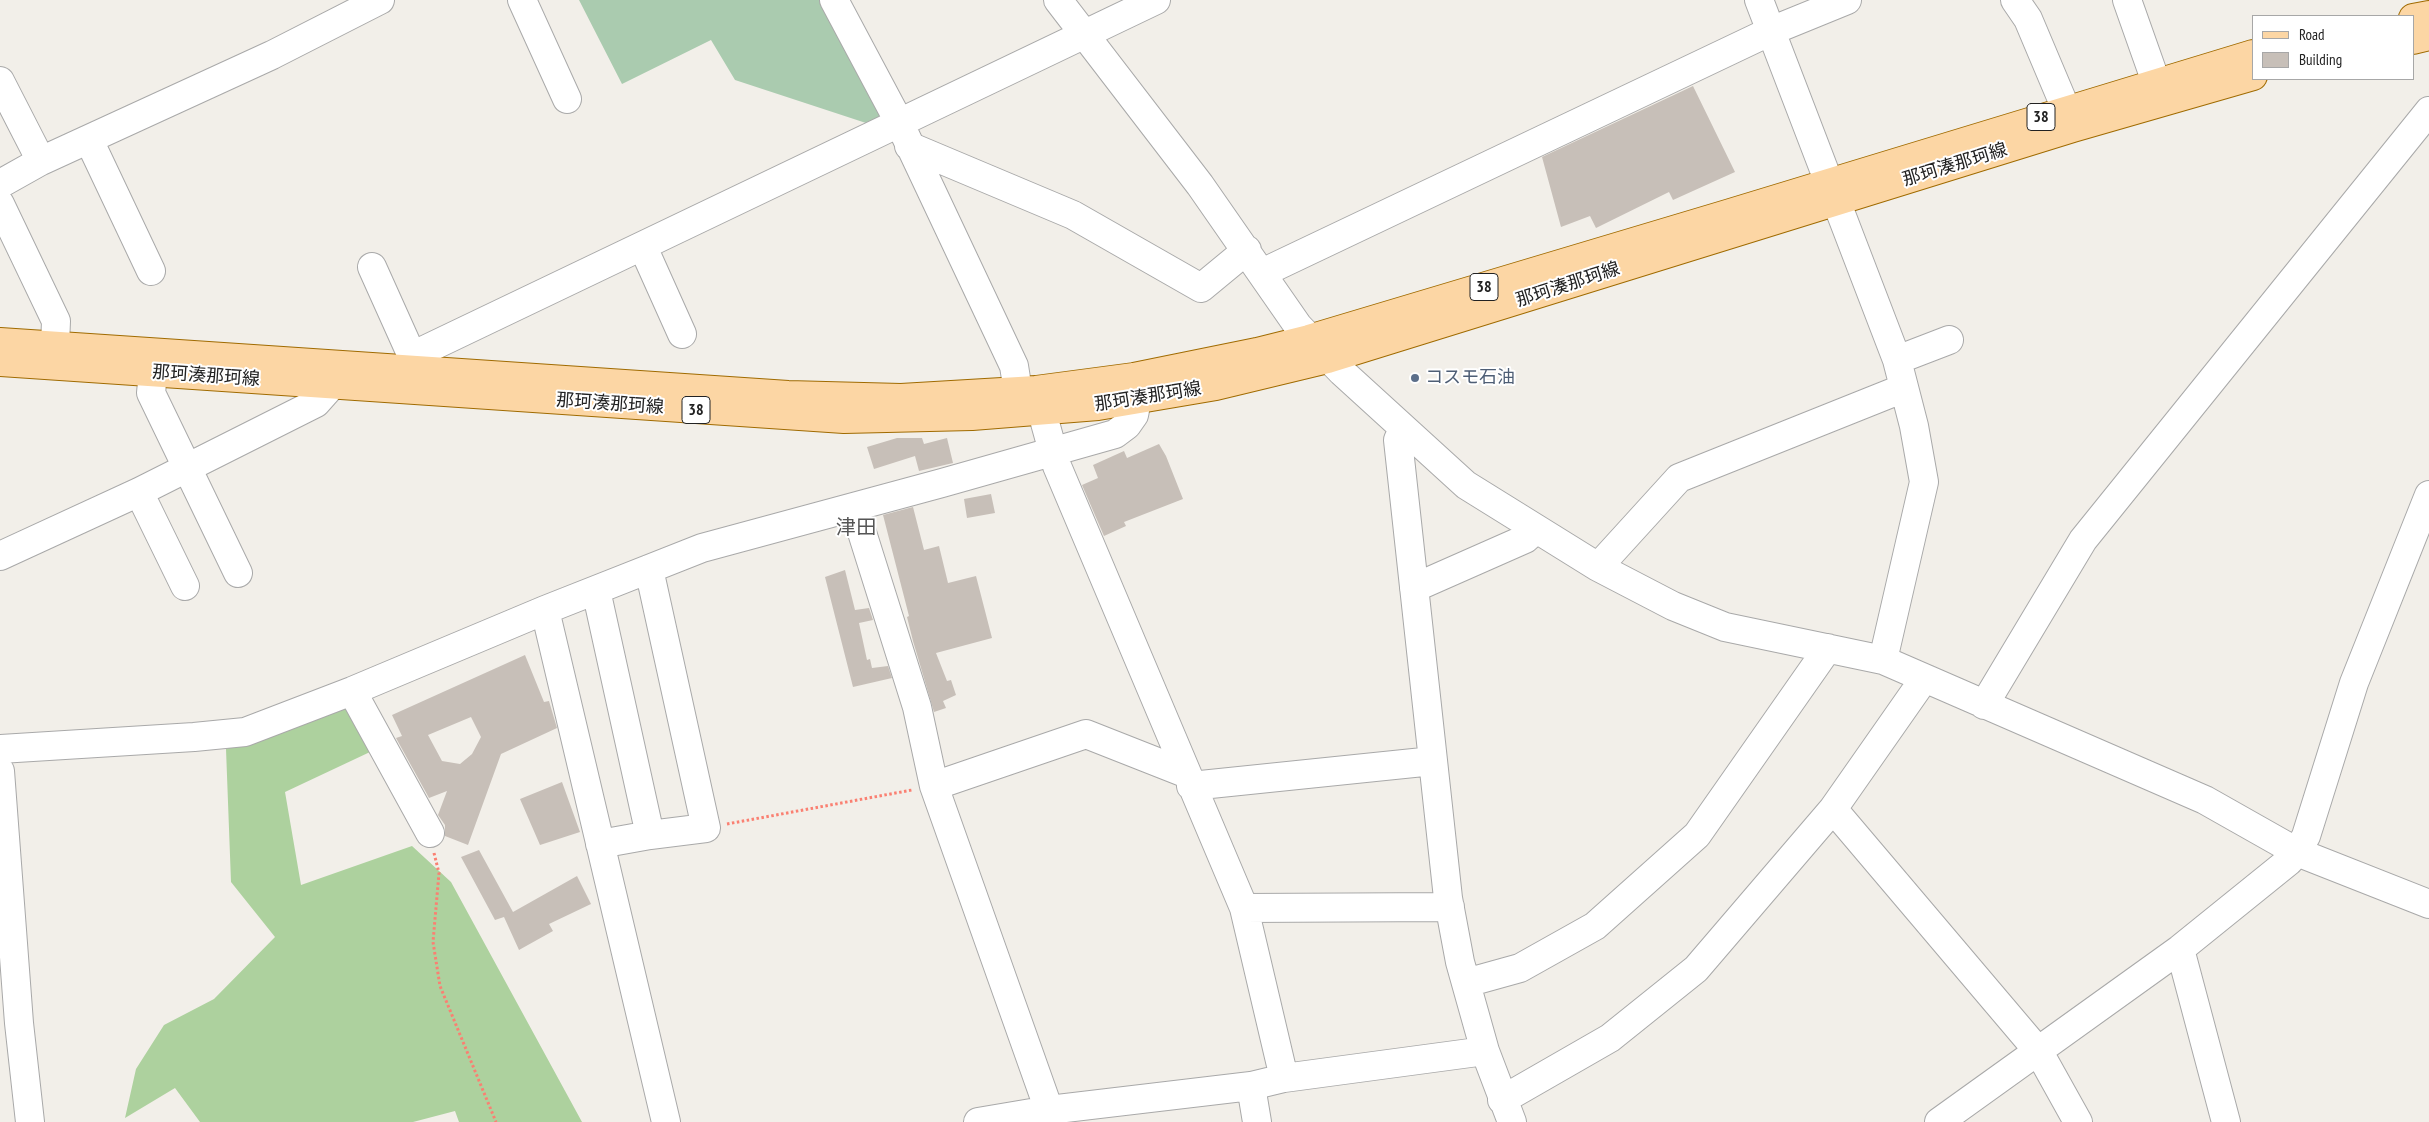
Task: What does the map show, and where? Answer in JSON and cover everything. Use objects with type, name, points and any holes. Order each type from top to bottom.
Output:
[{"type":"main road","points":[[2414,18],[2429,15]]},
{"type":"main road","points":[[2414,40],[2429,36]]},
{"type":"main road","name":"那珂湊那珂線","points":[[0,362],[844,419],[1042,412],[1137,400],[1216,386],[1328,359],[1834,192],[2066,109],[2252,54]]},
{"type":"main road","name":"那珂湊那珂線","points":[[0,342],[409,362],[788,395],[902,398],[1018,391],[1134,377],[1257,352],[1309,339],[1834,192],[2073,128],[2252,76]]},
{"type":"street","points":[[0,184],[41,162],[272,55],[351,6],[380,0]]},
{"type":"street","points":[[522,0],[568,99]]},
{"type":"street","points":[[834,0],[904,134],[1014,366],[1018,391]]},
{"type":"street","points":[[1058,0],[1200,185],[1309,339],[1403,429],[1466,485],[1535,530],[1598,567],[1672,606],[1726,627],[1883,660],[2205,800],[2296,852],[2429,904]]},
{"type":"street","points":[[372,267],[409,362],[643,247],[904,134],[1083,34],[1156,0]]},
{"type":"street","points":[[1759,0],[1897,360],[1914,426],[1924,482],[1883,660]]},
{"type":"street","points":[[1262,272],[1771,31],[1847,0]]},
{"type":"street","points":[[2015,0],[2028,19],[2066,109]]},
{"type":"street","points":[[2127,0],[2156,82]]},
{"type":"street","points":[[0,82],[41,162]]},
{"type":"street","points":[[1984,705],[2083,540],[2429,111]]},
{"type":"street","points":[[904,134],[1073,215],[1201,288],[1247,250]]},
{"type":"street","points":[[89,140],[151,271]]},
{"type":"street","points":[[0,204],[56,321],[54,345]]},
{"type":"street","points":[[643,247],[682,334]]},
{"type":"street","points":[[1897,360],[1949,340]]},
{"type":"street","points":[[153,372],[150,393],[238,573]]},
{"type":"street","points":[[0,556],[139,492],[316,402],[332,385]]},
{"type":"street","points":[[1598,567],[1679,478],[1904,388]]},
{"type":"street","points":[[0,749],[245,732],[352,691],[545,610],[702,548],[1115,434],[1127,425],[1134,415],[1137,400]]},
{"type":"street","points":[[1042,412],[1058,466],[1188,779],[1244,908],[1284,1078]]},
{"type":"street","points":[[1403,429],[1398,440],[1450,907],[1460,962],[1485,1051],[1507,1111],[1610,1038],[1696,969],[1833,809],[1924,679]]},
{"type":"street","points":[[139,492],[185,586]]},
{"type":"street","points":[[1939,1122],[2180,949],[2289,861],[2306,836],[2354,683],[2429,495]]},
{"type":"street","points":[[854,507],[917,708],[934,786],[1049,1110]]},
{"type":"street","points":[[1414,588],[1526,539],[1535,530]]},
{"type":"street","points":[[600,844],[706,828],[649,570]]},
{"type":"street","points":[[596,590],[650,835]]},
{"type":"street","points":[[545,610],[666,1122]]},
{"type":"street","points":[[1466,983],[1520,968],[1595,926],[1697,835],[1828,648]]},
{"type":"street","points":[[352,691],[430,833]]},
{"type":"street","points":[[934,786],[1086,734],[1188,779],[1433,761]]},
{"type":"street","points":[[0,771],[10,1026],[30,1122]]},
{"type":"street","points":[[1833,809],[2039,1052],[2078,1122]]},
{"type":"street","points":[[1244,908],[1450,907]]},
{"type":"street","points":[[2180,949],[2226,1122]]},
{"type":"street","points":[[978,1122],[1049,1110],[1252,1086],[1284,1078],[1485,1051]]},
{"type":"street","points":[[1252,1086],[1257,1122]]},
{"type":"path","points":[[706,828],[934,786]]},
{"type":"path","points":[[430,833],[439,873],[432,942],[440,986],[496,1122]]},
{"type":"green space","points":[[579,0],[826,0],[887,114],[866,123],[735,80],[711,40],[622,84]]},
{"type":"green space","points":[[347,702],[370,752],[285,792],[301,885],[412,846],[451,882],[582,1122],[459,1122],[455,1111],[413,1122],[200,1122],[175,1088],[125,1118],[136,1069],[164,1025],[214,999],[275,937],[231,882],[226,749]]},
{"type":"building","points":[[1693,86],[1735,172],[1673,200],[1669,192],[1596,228],[1590,216],[1561,227],[1542,157]]},
{"type":"building","points":[[897,438],[922,438],[924,444],[947,438],[953,463],[919,471],[915,456],[874,469],[867,447]]},
{"type":"building","points":[[1159,444],[1166,456],[1183,499],[1124,522],[1126,526],[1104,536],[1082,485],[1098,478],[1093,465],[1124,451],[1127,458]]},
{"type":"building","points":[[991,494],[995,513],[967,518],[964,499]]},
{"type":"building","points":[[913,507],[924,550],[939,546],[948,583],[976,576],[992,638],[936,653],[947,681],[951,680],[956,695],[943,701],[946,708],[934,712],[913,641],[907,617],[909,616],[883,515]]},
{"type":"building","points":[[845,570],[855,610],[869,608],[873,620],[859,623],[867,660],[870,659],[872,668],[888,666],[892,678],[853,687],[825,577]]},
{"type":"building","points":[[525,655],[544,702],[549,701],[557,728],[501,754],[468,845],[445,836],[445,825],[438,815],[447,791],[429,798],[396,738],[402,736],[392,715]],"holes":[[[471,717],[481,737],[472,754],[460,764],[442,761],[428,735]]]},
{"type":"building","points":[[562,782],[580,832],[540,845],[520,799]]},
{"type":"building","points":[[479,850],[513,912],[577,876],[591,904],[549,924],[553,931],[519,950],[504,917],[495,920],[461,857]]},
{"type":"place","name":"コスモ石油","points":[[1415,378]]},
{"type":"district","name":"津田","points":[[856,528]]}]
